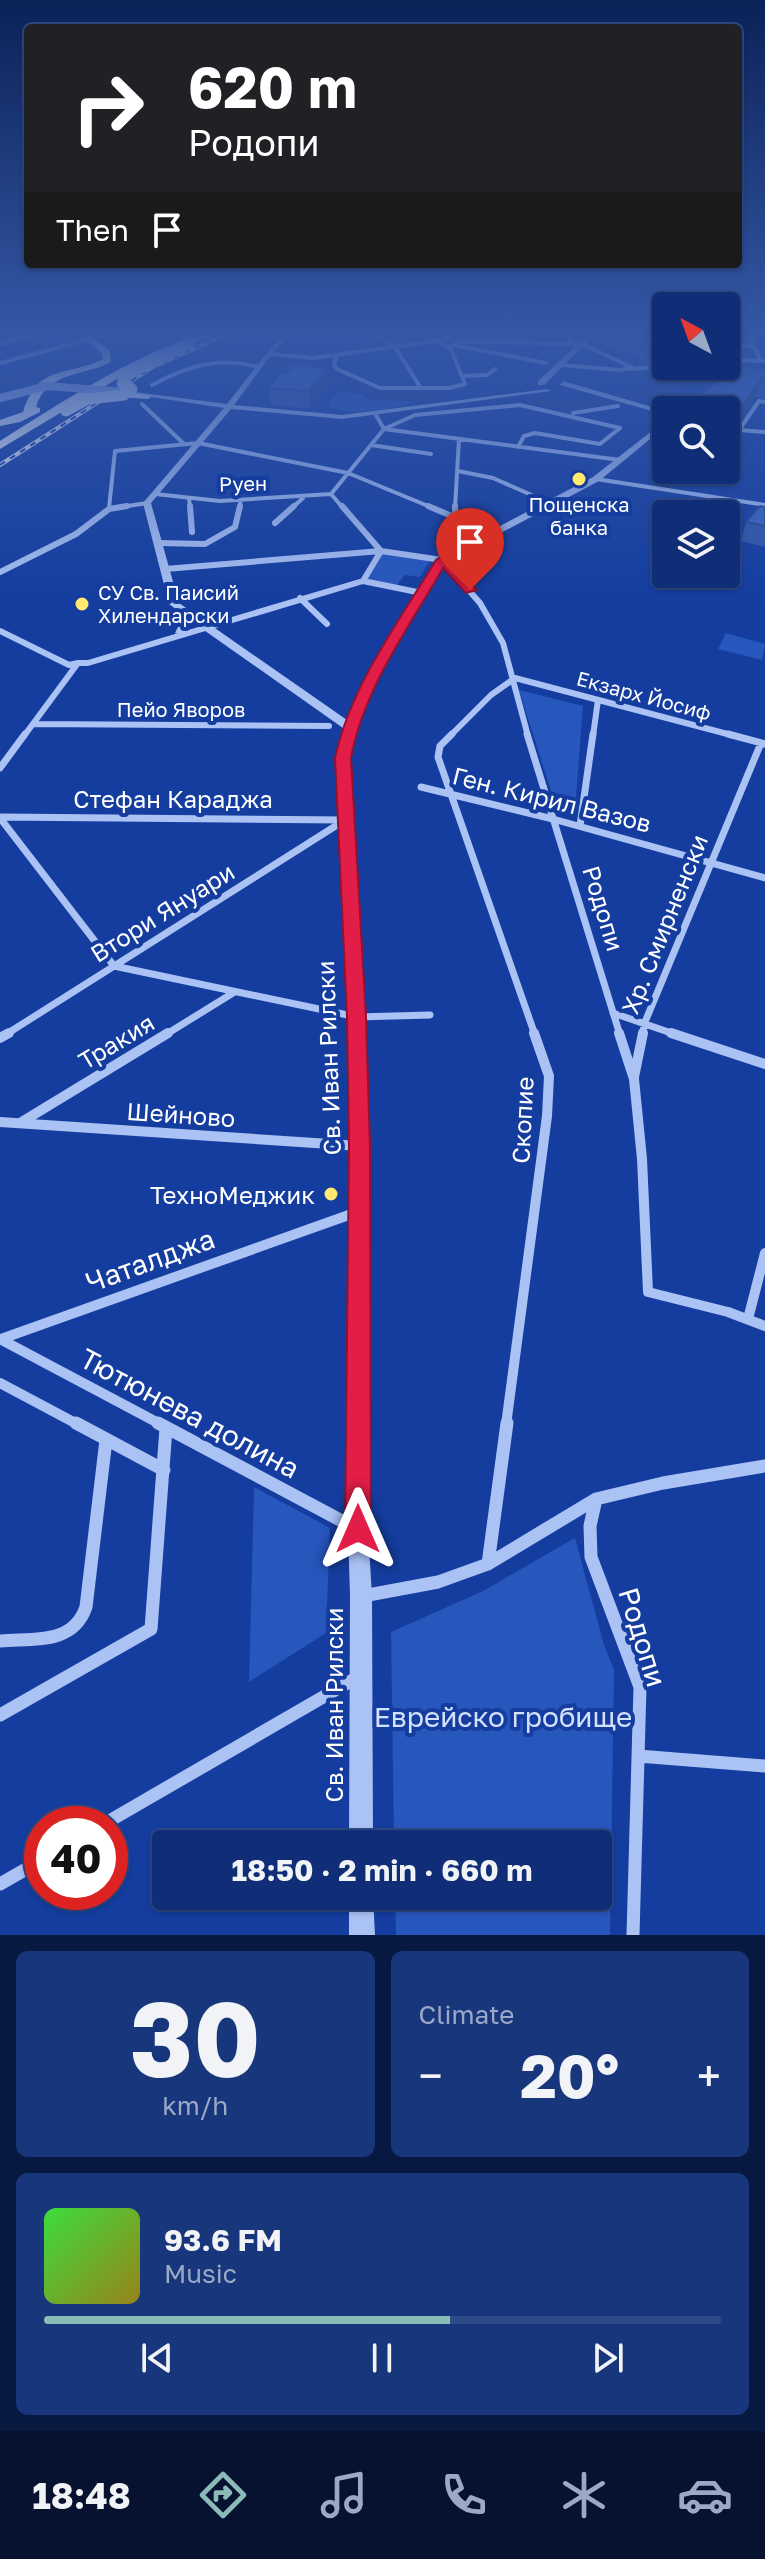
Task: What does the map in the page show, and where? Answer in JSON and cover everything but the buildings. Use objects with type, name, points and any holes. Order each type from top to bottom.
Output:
[{"type":"main road","points":[[0,438],[24,423]]},
{"type":"main road","points":[[0,446],[37,423]]},
{"type":"main road","points":[[0,452],[46,423]]},
{"type":"street","points":[[168,423],[184,444]]},
{"type":"street","points":[[0,572],[76,534],[109,509],[147,503],[215,423]]},
{"type":"street","points":[[109,509],[115,451],[184,444],[201,439],[225,423]]},
{"type":"street","points":[[381,423],[384,429]]},
{"type":"street","points":[[381,551],[331,494],[384,429],[397,423]]},
{"type":"street","points":[[518,447],[524,436],[535,433],[600,444],[620,428],[603,423]]},
{"type":"street","points":[[384,429],[620,460]]},
{"type":"street","points":[[740,430],[765,432]]},
{"type":"street","points":[[165,569],[381,551],[442,560],[596,479],[652,434]]},
{"type":"street","points":[[201,439],[348,473],[454,517]]},
{"type":"street","points":[[456,553],[454,517],[459,439]]},
{"type":"street","points":[[371,445],[431,454]]},
{"type":"street","points":[[458,471],[493,478],[552,504]]},
{"type":"street","points":[[596,479],[765,505]]},
{"type":"street","name":"Руен","points":[[155,494],[241,500],[331,494]]},
{"type":"street","points":[[275,523],[304,497]]},
{"type":"street","points":[[189,498],[192,532]]},
{"type":"street","points":[[159,543],[205,544],[235,527],[241,500]]},
{"type":"street","points":[[147,503],[174,604],[349,727]]},
{"type":"street","points":[[363,581],[381,551]]},
{"type":"street","name":"Св. Иван Рилски","points":[[361,1830],[358,1529],[360,1146],[357,1017],[343,758],[349,727],[369,682],[442,560]]},
{"type":"street","name":"Родопи","points":[[442,560],[460,577],[495,625],[515,678],[522,716],[634,1079],[642,1159],[648,1292],[748,1319]]},
{"type":"street","points":[[0,631],[69,665],[88,663],[180,633],[363,581],[422,593]]},
{"type":"street","points":[[300,598],[327,624]]},
{"type":"street","points":[[180,633],[189,615]]},
{"type":"street","points":[[0,768],[78,663]]},
{"type":"street","name":"Екзарх Йосиф","points":[[515,678],[763,743]]},
{"type":"street","name":"Скопие","points":[[488,1564],[547,1116],[549,1076],[438,757],[440,746],[491,695],[515,678]]},
{"type":"street","points":[[580,826],[598,700]]},
{"type":"street","name":"Пейо Яворов","points":[[34,724],[329,726]]},
{"type":"street","name":"Хр. Смирненски","points":[[634,1079],[645,1022],[710,861],[763,743]]},
{"type":"street","name":"Ген. Кирил Вазов","points":[[421,787],[580,826],[765,878]]},
{"type":"street","points":[[0,817],[114,966],[357,1017],[430,1015]]},
{"type":"street","name":"Стефан Караджа","points":[[0,817],[345,820]]},
{"type":"street","name":"Втори Януари","points":[[0,1038],[345,820]]},
{"type":"street","name":"Тракия","points":[[20,1123],[233,993]]},
{"type":"street","points":[[613,1013],[765,1064]]},
{"type":"street","name":"Шейново","points":[[0,1122],[360,1146]]},
{"type":"street","name":"Чаталджа","points":[[1,1339],[361,1211]]},
{"type":"street","points":[[765,1253],[748,1319],[765,1326]]},
{"type":"street","name":"Тютюнева долина","points":[[1,1339],[358,1529]]},
{"type":"street","points":[[0,1383],[164,1470]]},
{"type":"street","points":[[0,1715],[151,1629],[166,1428]]},
{"type":"street","points":[[0,1641],[75,1630],[82,1620],[106,1440]]},
{"type":"street","points":[[361,1596],[438,1582],[488,1564],[596,1499],[663,1483],[765,1466]]},
{"type":"street","name":"Родопи","points":[[596,1499],[590,1526],[591,1557],[640,1687],[633,1935]]},
{"type":"street","points":[[128,1810],[360,1676]]},
{"type":"street","points":[[638,1756],[765,1766]]},
{"type":"street","points":[[0,1884],[24,1870]]},
{"type":"street","points":[[361,1910],[362,1935]]},
{"type":"green space","points":[[382,553],[430,560],[420,577],[405,575],[396,586],[364,580]]},
{"type":"green space","points":[[726,633],[765,644],[762,660],[718,649]]},
{"type":"green space","points":[[519,690],[583,706],[575,810],[557,810]]},
{"type":"green space","points":[[254,1487],[330,1528],[326,1633],[249,1682]]},
{"type":"green space","name":"Еврейско гробище","points":[[575,1538],[604,1645],[614,1670],[612,1830],[394,1830],[391,1632],[483,1591]]},
{"type":"green space","name":"Еврейско гробище","points":[[395,1910],[610,1910],[610,1935],[396,1935]]},
{"type":"railway","points":[[0,465],[65,423]]},
{"type":"place","name":"Пощенска банка","points":[[579,479]]},
{"type":"place","name":"СУ Св. Паисий Хилендарски","points":[[82,604]]},
{"type":"place","name":"ТехноМеджик","points":[[331,1194]]},
{"type":"route","points":[[358,1529],[360,1146],[357,1017],[343,758],[349,727],[369,682],[442,560],[470,590]]}]
